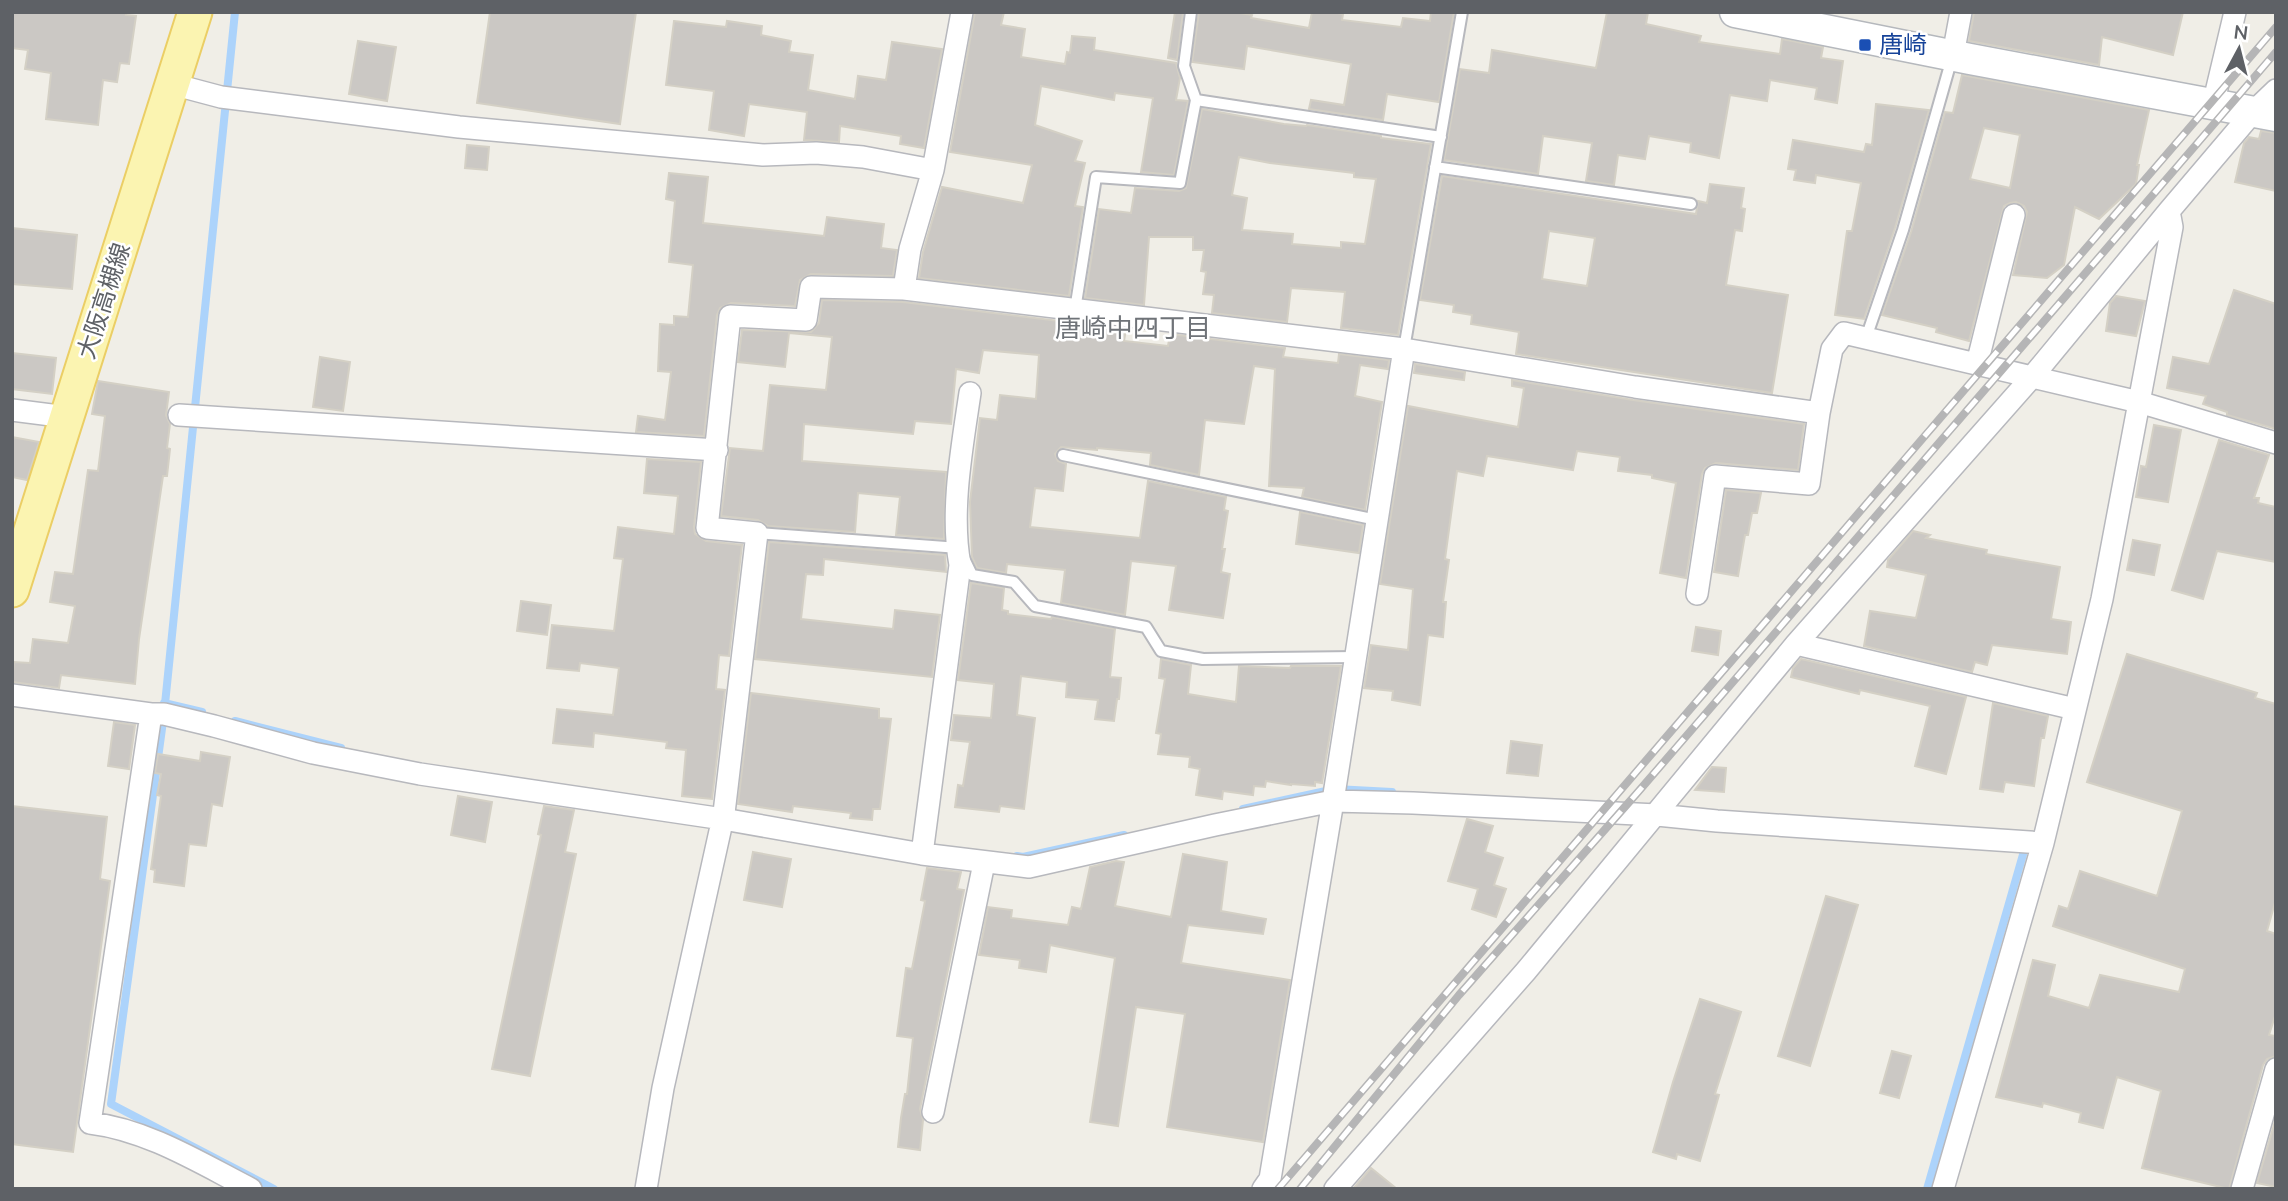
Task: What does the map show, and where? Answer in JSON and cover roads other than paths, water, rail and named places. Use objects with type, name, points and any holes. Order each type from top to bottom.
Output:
[{"type":"main road","name":"大阪高槻線","points":[[12,590],[195,12]]},
{"type":"street","points":[[904,289],[910,249],[933,170],[962,12]]},
{"type":"street","points":[[1735,12],[2264,114]]},
{"type":"street","points":[[1953,55],[1961,12]]},
{"type":"street","points":[[2213,105],[2235,12]]},
{"type":"street","points":[[172,83],[221,97],[459,127],[751,154],[816,153],[863,157],[933,170]]},
{"type":"street","points":[[1335,1189],[1526,971],[1796,644],[2032,377],[2169,211],[2264,114],[2276,90]]},
{"type":"street","points":[[1942,1189],[2043,843],[2102,599],[2172,227],[2169,211]]},
{"type":"street","points":[[1977,364],[2014,215]]},
{"type":"street","points":[[646,1189],[663,1088],[723,819],[757,533],[707,528],[730,316],[806,320],[811,287],[904,289],[1404,349],[1635,387],[1819,413]]},
{"type":"street","points":[[1697,594],[1714,476],[1809,484],[1832,349],[1844,333],[2139,402],[2276,443]]},
{"type":"street","points":[[1263,1189],[1270,1179],[1334,801],[1404,349]]},
{"type":"street","points":[[922,854],[960,565],[957,548],[959,465],[970,393]]},
{"type":"street","points":[[12,410],[67,417]]},
{"type":"street","points":[[179,415],[717,450]]},
{"type":"street","points":[[1796,644],[2076,709]]},
{"type":"street","points":[[12,695],[164,714],[313,753],[420,774],[723,819],[922,854],[1028,867],[1334,801],[1657,815],[2043,843]]},
{"type":"street","points":[[151,714],[90,1123],[112,1125],[156,1141],[251,1189]]},
{"type":"street","points":[[933,1112],[984,863]]},
{"type":"street","points":[[2242,1189],[2276,1069]]},
{"type":"lane","points":[[1075,310],[1096,177],[1180,183],[1196,100],[1184,66],[1191,12]]},
{"type":"lane","points":[[1404,349],[1462,12]]},
{"type":"lane","points":[[1866,338],[1903,230],[1953,55]]},
{"type":"lane","points":[[1196,100],[1441,137]]},
{"type":"lane","points":[[1435,167],[1691,204]]},
{"type":"lane","points":[[1063,455],[1377,520]]},
{"type":"lane","points":[[757,533],[959,548],[972,575],[1014,582],[1035,606],[1146,627],[1161,651],[1203,660],[1356,657]]},
{"type":"waterway","points":[[235,12],[164,714],[111,1104],[274,1189]]},
{"type":"waterway","points":[[164,703],[202,712]]},
{"type":"waterway","points":[[235,721],[341,748]]},
{"type":"waterway","points":[[1243,809],[1335,789],[1392,792]]},
{"type":"waterway","points":[[1017,856],[1023,857],[1124,835]]},
{"type":"waterway","points":[[1927,1189],[2026,844]]},
{"type":"railway","points":[[1278,1189],[2276,27]]},
{"type":"railway","points":[[1300,1189],[1459,995],[1638,792],[2276,52]]},
{"type":"place","name":"唐崎","points":[[1865,45]]},
{"type":"district","name":"唐崎中四丁目","points":[[1133,328]]}]
